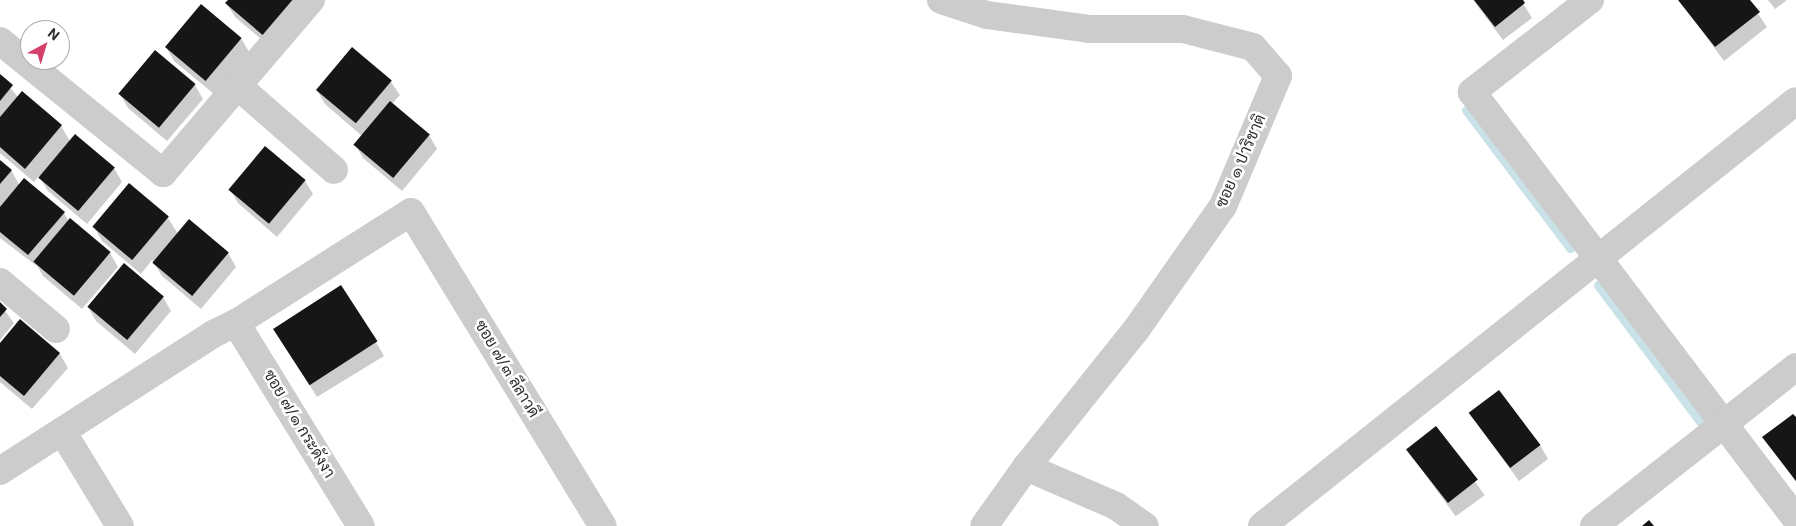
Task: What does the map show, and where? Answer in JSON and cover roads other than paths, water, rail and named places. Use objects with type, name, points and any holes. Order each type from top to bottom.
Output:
[{"type":"street","points":[[0,41],[163,173],[239,87],[311,0]]},
{"type":"street","name":"ซอย ๑ ปาริชาติ","points":[[941,0],[987,15],[1089,29],[1183,29],[1253,47],[1278,76],[1223,206],[1135,332],[1026,467],[984,526]]},
{"type":"street","points":[[1590,0],[1472,92],[1796,519]]},
{"type":"street","points":[[239,87],[334,170]]},
{"type":"street","points":[[1262,526],[1796,101]]},
{"type":"street","name":"ซอย ๗/๓ ลีลาวดี","points":[[236,323],[411,212],[603,526]]},
{"type":"street","points":[[0,282],[56,329]]},
{"type":"street","points":[[0,471],[213,334],[236,323]]},
{"type":"street","name":"ซอย ๗/๑ กระดังงา","points":[[236,323],[361,526]]},
{"type":"street","points":[[1594,526],[1796,367]]},
{"type":"street","points":[[62,431],[120,526]]},
{"type":"street","points":[[1026,467],[1116,506],[1145,526]]},
{"type":"waterway","points":[[1466,110],[1570,248]]},
{"type":"waterway","points":[[1598,285],[1702,424]]}]
